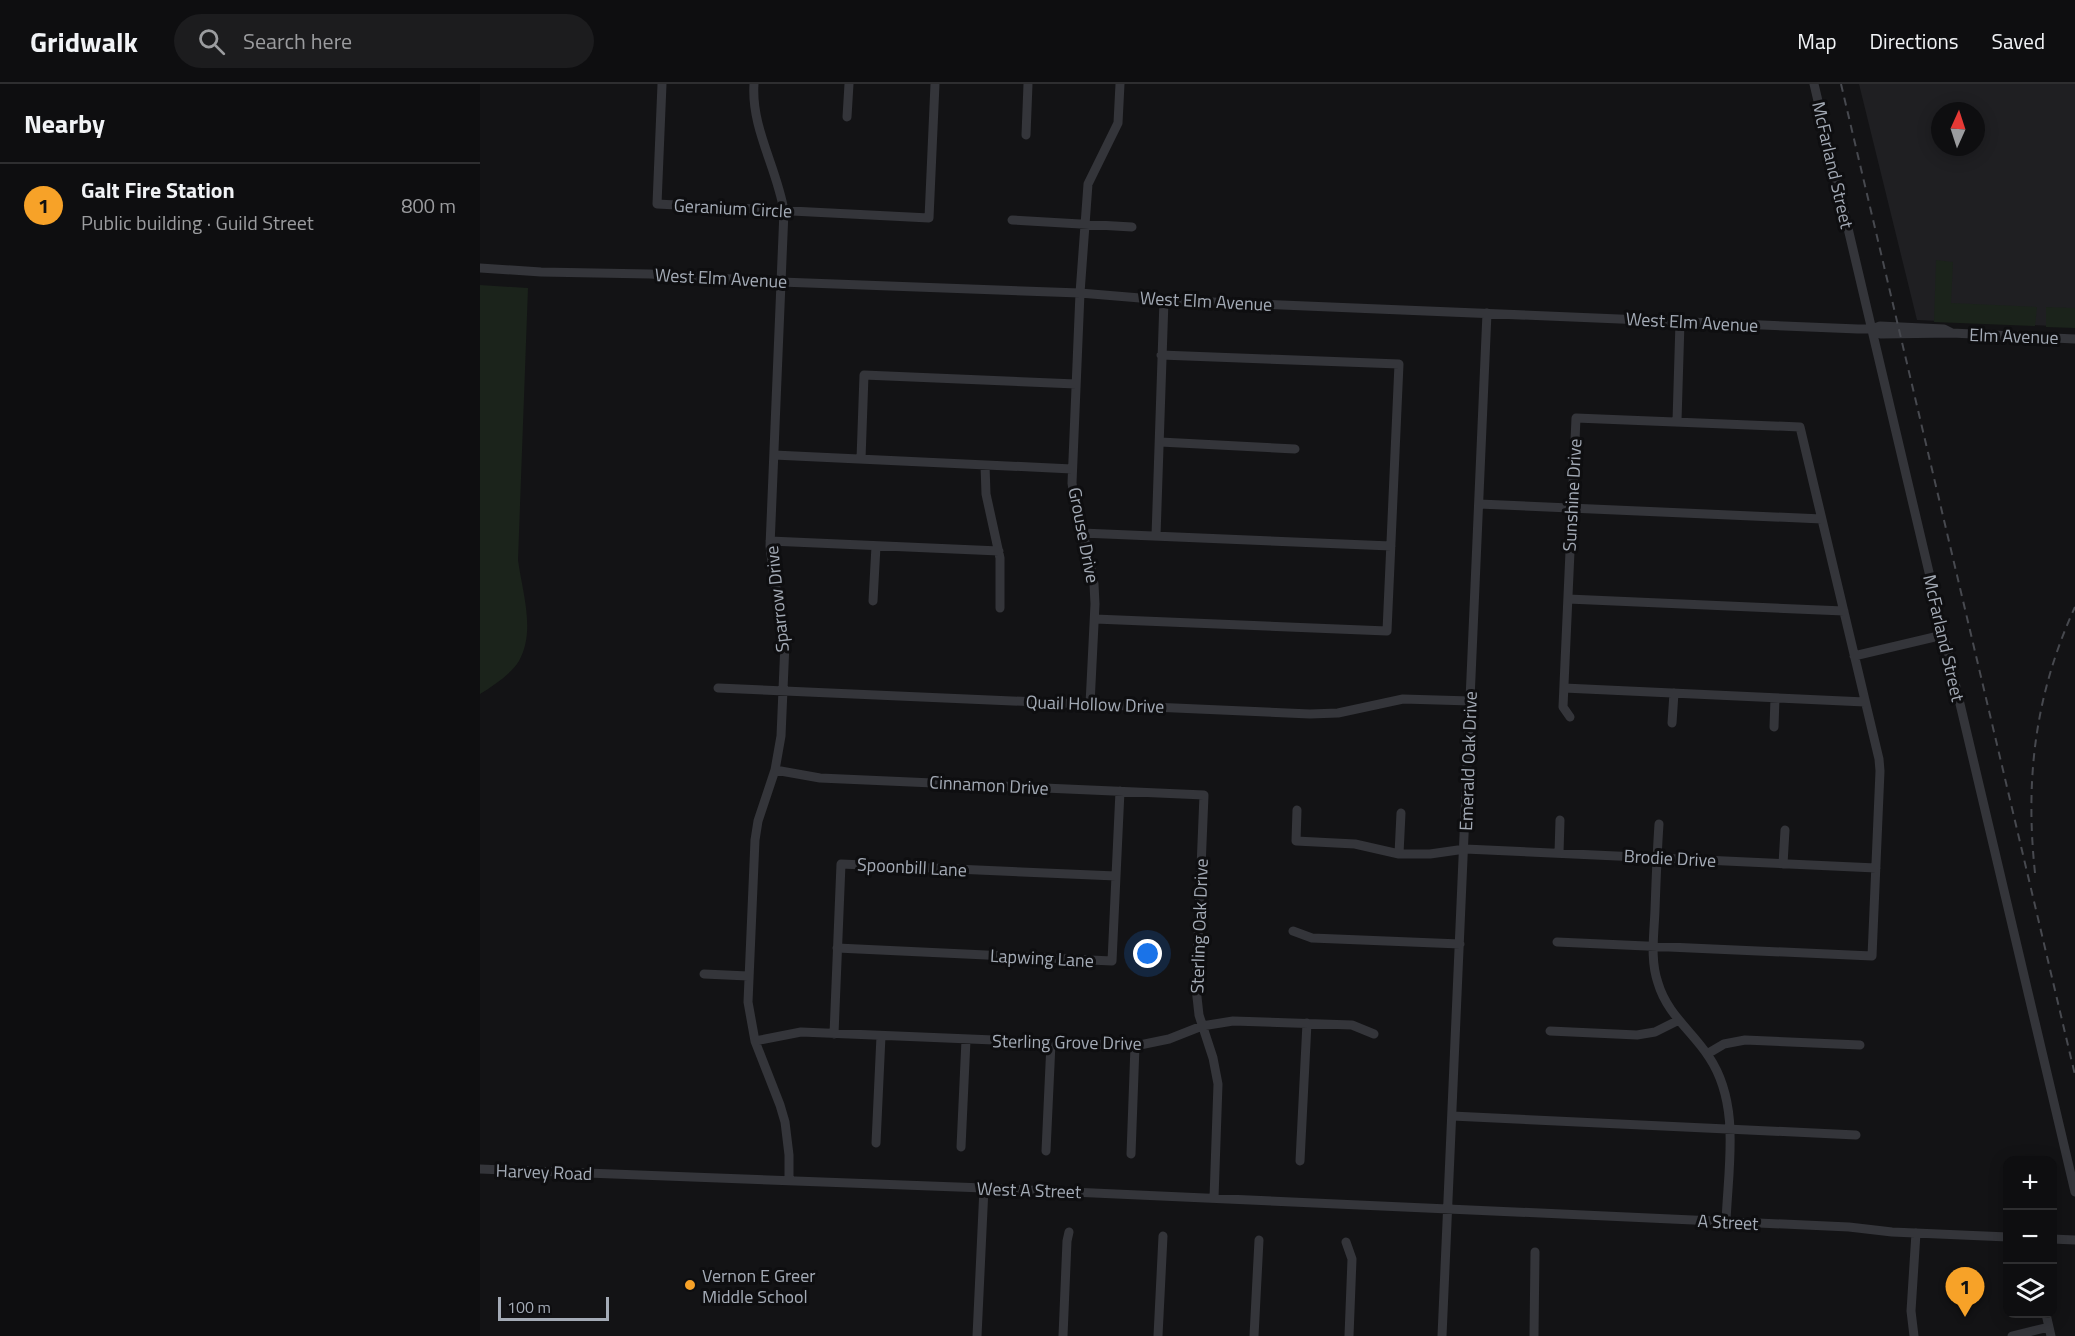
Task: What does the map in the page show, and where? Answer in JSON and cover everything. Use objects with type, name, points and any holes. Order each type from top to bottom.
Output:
[{"type":"street","name":"Geranium Circle","points":[[662,84],[657,204],[929,218],[935,84]]},
{"type":"street","name":"Sparrow Drive","points":[[754,84],[760,131],[776,177],[783,211],[770,541],[772,566],[784,623],[781,736],[775,770],[758,821],[755,840],[748,1002],[755,1041],[785,1122],[789,1148],[789,1179]]},
{"type":"street","points":[[847,117],[849,84]]},
{"type":"street","points":[[1026,135],[1028,84]]},
{"type":"street","name":"Grouse Drive","points":[[1090,704],[1095,619],[1094,584],[1074,498],[1072,469],[1080,293],[1088,183],[1118,123],[1120,84]]},
{"type":"street","name":"McFarland Street","points":[[1814,84],[2075,1192]]},
{"type":"street","points":[[1012,220],[1132,227]]},
{"type":"street","name":"West Elm Avenue","points":[[480,268],[1080,293],[1164,300],[1872,329],[1881,334],[1899,330]]},
{"type":"street","points":[[1156,536],[1164,300]]},
{"type":"street","name":"Emerald Oak Drive","points":[[1442,1336],[1487,313]]},
{"type":"street","points":[[1677,421],[1680,322]]},
{"type":"street","name":"Elm Avenue","points":[[1899,330],[2075,339]]},
{"type":"street","points":[[1095,619],[1387,631],[1399,364],[1161,355]]},
{"type":"street","points":[[861,459],[864,375],[1076,384]]},
{"type":"street","name":"Sunshine Drive","points":[[1570,717],[1563,707],[1576,418],[1800,427],[1822,519]]},
{"type":"street","points":[[1160,442],[1295,448]]},
{"type":"street","points":[[774,455],[1072,469]]},
{"type":"street","points":[[985,465],[986,494],[999,551],[1000,608]]},
{"type":"street","points":[[1479,504],[1822,519],[1880,771],[1872,956],[1557,942]]},
{"type":"street","points":[[1082,533],[1391,546]]},
{"type":"street","points":[[770,541],[999,551]]},
{"type":"street","points":[[873,601],[876,546]]},
{"type":"street","points":[[1568,599],[1844,611]]},
{"type":"street","points":[[1854,656],[1943,634]]},
{"type":"street","name":"Quail Hollow Drive","points":[[718,688],[1322,714],[1356,710],[1403,699],[1471,701]]},
{"type":"street","points":[[1564,688],[1865,702]]},
{"type":"street","points":[[1672,723],[1674,693]]},
{"type":"street","points":[[1774,728],[1775,698]]},
{"type":"street","name":"Cinnamon Drive","points":[[775,770],[820,778],[1204,795]]},
{"type":"street","name":"Lapwing Lane","points":[[837,948],[1112,961],[1120,791]]},
{"type":"street","name":"Sterling Oak Drive","points":[[1204,795],[1196,988],[1202,1026],[1213,1058],[1218,1084],[1214,1198]]},
{"type":"street","name":"Brodie Drive","points":[[1298,810],[1296,841],[1355,844],[1399,854],[1430,854],[1465,849],[1876,868]]},
{"type":"street","points":[[1399,854],[1401,813]]},
{"type":"street","points":[[1559,853],[1560,820]]},
{"type":"street","points":[[1659,824],[1653,959],[1658,983],[1666,1004],[1677,1021],[1707,1054],[1725,1089],[1730,1129],[1726,1222]]},
{"type":"street","points":[[1783,864],[1785,830]]},
{"type":"street","name":"Spoonbill Lane","points":[[834,1034],[841,864],[1116,876]]},
{"type":"street","points":[[1293,931],[1312,938],[1460,944]]},
{"type":"street","points":[[704,974],[748,976]]},
{"type":"street","name":"Sterling Grove Drive","points":[[755,1041],[787,1034],[834,1034],[1136,1046],[1169,1039],[1202,1026],[1233,1021],[1352,1025],[1374,1035]]},
{"type":"street","points":[[1550,1031],[1637,1035],[1655,1032],[1677,1021]]},
{"type":"street","points":[[1300,1161],[1307,1023]]},
{"type":"street","points":[[876,1143],[881,1036]]},
{"type":"street","points":[[961,1147],[966,1040]]},
{"type":"street","points":[[1707,1054],[1724,1044],[1745,1040],[1860,1045]]},
{"type":"street","points":[[1046,1151],[1051,1043]]},
{"type":"street","points":[[1131,1154],[1136,1046]]},
{"type":"street","points":[[1452,1116],[1856,1135]]},
{"type":"street","name":"Harvey Road","points":[[480,1169],[609,1175]]},
{"type":"street","name":"West A Street","points":[[609,1175],[789,1179],[1448,1209]]},
{"type":"street","points":[[977,1336],[984,1188]]},
{"type":"street","name":"A Street","points":[[1448,1209],[1849,1227],[2003,1237]]},
{"type":"street","points":[[1063,1336],[1067,1241],[1070,1232]]},
{"type":"street","points":[[1914,1336],[1911,1311],[1916,1233]]},
{"type":"street","points":[[1158,1336],[1163,1236]]},
{"type":"street","points":[[2057,1239],[2075,1240]]},
{"type":"street","points":[[1254,1336],[1259,1240]]},
{"type":"street","points":[[1346,1242],[1352,1259],[1349,1336]]},
{"type":"street","points":[[1534,1336],[1535,1252]]},
{"type":"street","points":[[2012,1336],[2050,1332]]},
{"type":"shaded area","points":[[1859,84],[2075,84],[2075,327],[1917,320]]},
{"type":"shaded area","points":[[1936,260],[1953,262],[1951,303],[2037,307],[2035,326],[1934,322]]},
{"type":"shaded area","points":[[480,285],[528,288],[518,560],[526,611],[527,637],[519,661],[511,671],[480,694]]},
{"type":"shaded area","points":[[2046,307],[2075,308],[2075,328],[2046,327]]},
{"type":"railway","points":[[1841,84],[2075,1075]]},
{"type":"railway","points":[[2035,873],[2031,804],[2036,737],[2050,672],[2075,607]]},
{"type":"place","name":"Vernon E Greer Middle School","points":[[690,1285]]},
{"type":"place","name":"Galt Fire Station","points":[[1965,1317]]}]
